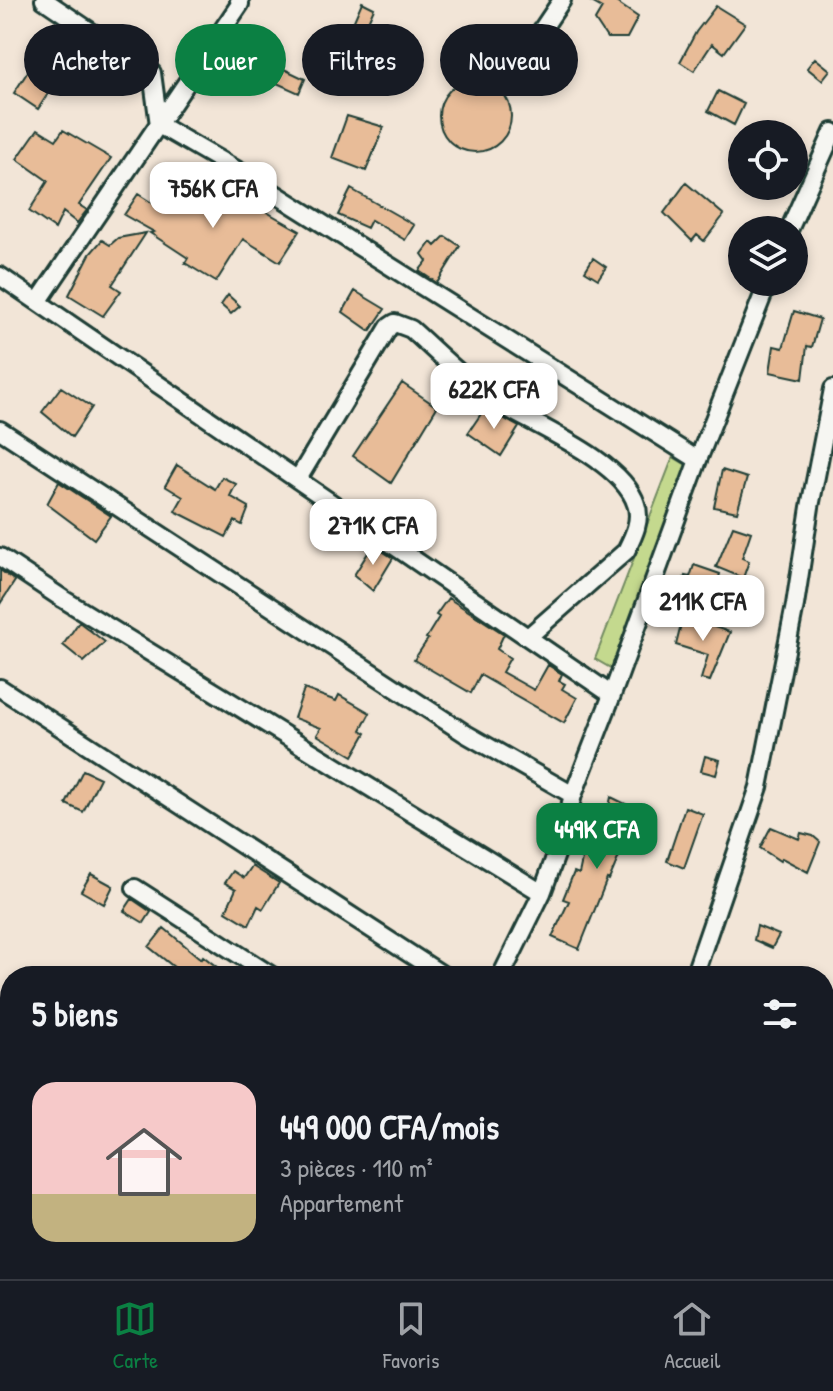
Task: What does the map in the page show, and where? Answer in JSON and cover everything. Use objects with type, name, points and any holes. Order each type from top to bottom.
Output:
[{"type":"street","points":[[44,0],[152,73],[159,125]]},
{"type":"street","points":[[38,302],[240,4],[239,0]]},
{"type":"street","points":[[546,24],[562,0]]},
{"type":"street","points":[[159,125],[247,176],[698,460]]},
{"type":"street","points":[[795,216],[833,132]]},
{"type":"street","points":[[0,276],[612,695]]},
{"type":"street","points":[[506,966],[542,893],[561,841],[573,795],[762,296]]},
{"type":"street","points":[[298,479],[389,327],[395,323],[411,329],[493,399],[599,461],[625,484],[637,505],[638,518],[626,551],[528,637]]},
{"type":"street","points":[[697,966],[759,787],[833,389]]},
{"type":"street","points":[[0,430],[466,734],[573,795]]},
{"type":"street","points":[[0,557],[63,599],[542,893]]},
{"type":"street","points":[[0,688],[429,966]]},
{"type":"street","points":[[135,888],[256,966]]},
{"type":"green space","points":[[673,457],[688,466],[614,670],[595,659]]},
{"type":"building","points":[[588,0],[613,0],[638,17],[627,38],[607,38],[595,20],[602,8]]},
{"type":"building","points":[[362,2],[374,8],[367,24],[353,24]]},
{"type":"building","points":[[716,6],[745,24],[724,53],[712,44],[694,71],[680,62],[696,32]]},
{"type":"building","points":[[815,58],[830,70],[822,80],[807,68]]},
{"type":"building","points":[[286,70],[302,78],[299,93],[286,87]]},
{"type":"building","points":[[24,78],[24,96],[47,96],[38,109],[14,93]]},
{"type":"building","points":[[718,91],[744,104],[736,120],[728,122],[708,111]]},
{"type":"building","points":[[445,96],[505,96],[510,109],[510,123],[505,136],[495,146],[482,151],[468,151],[455,146],[445,136],[440,123],[440,109]]},
{"type":"building","points":[[347,116],[384,127],[366,171],[332,158]]},
{"type":"building","points":[[38,129],[56,140],[63,130],[111,158],[79,205],[87,210],[77,223],[63,212],[55,229],[29,211],[48,181],[17,159]]},
{"type":"building","points":[[686,183],[724,215],[704,241],[697,235],[692,241],[664,213]]},
{"type":"building","points":[[351,189],[414,225],[405,240],[371,220],[367,228],[338,215]]},
{"type":"building","points":[[228,190],[300,231],[280,262],[243,239],[216,282],[185,263],[188,258],[150,233],[154,232],[124,215],[138,194],[160,208],[168,196],[187,206],[193,200],[211,217]]},
{"type":"building","points":[[146,233],[112,285],[121,291],[103,316],[69,295],[90,254],[102,240],[110,245],[118,238]]},
{"type":"building","points":[[445,236],[460,246],[437,283],[419,271],[427,261],[422,254],[431,242],[435,246]]},
{"type":"building","points":[[593,258],[606,267],[598,279],[585,271]]},
{"type":"building","points":[[355,291],[385,309],[370,331],[343,312]]},
{"type":"building","points":[[228,295],[240,306],[231,314],[221,305]]},
{"type":"building","points":[[794,311],[820,319],[812,347],[807,346],[803,379],[770,372],[774,346],[783,348]]},
{"type":"building","points":[[402,383],[437,407],[391,483],[353,456]]},
{"type":"building","points":[[61,387],[92,407],[72,437],[42,412]]},
{"type":"building","points":[[485,408],[519,427],[501,456],[468,433]]},
{"type":"building","points":[[177,465],[215,489],[222,477],[236,484],[230,496],[249,507],[242,525],[235,521],[226,537],[175,511],[183,497],[165,486]]},
{"type":"building","points":[[722,470],[747,478],[737,512],[714,507]]},
{"type":"building","points":[[59,482],[111,516],[94,539],[47,504]]},
{"type":"building","points":[[733,526],[751,532],[742,558],[749,561],[743,578],[716,567]]},
{"type":"building","points":[[373,545],[393,558],[373,591],[354,575]]},
{"type":"building","points":[[694,565],[720,574],[713,599],[682,589],[685,576],[690,577]]},
{"type":"building","points":[[0,570],[15,581],[0,604]]},
{"type":"building","points":[[448,598],[504,634],[497,649],[510,658],[502,672],[534,690],[548,665],[562,674],[559,681],[565,684],[562,689],[577,698],[564,723],[480,675],[471,693],[414,660]]},
{"type":"building","points":[[683,617],[730,632],[710,681],[701,679],[708,655],[676,645]]},
{"type":"building","points":[[79,622],[105,642],[84,662],[63,645]]},
{"type":"building","points":[[304,689],[336,701],[339,695],[370,713],[361,730],[366,733],[353,756],[317,735],[321,728],[294,718]]},
{"type":"building","points":[[705,756],[720,760],[716,775],[701,771]]},
{"type":"building","points":[[83,770],[100,778],[83,812],[66,804]]},
{"type":"building","points":[[611,797],[646,814],[635,838],[628,835],[579,949],[552,937],[569,901],[563,899],[574,872],[579,874],[583,855],[604,829],[598,826],[608,811]]},
{"type":"building","points":[[685,807],[703,814],[684,868],[667,861]]},
{"type":"building","points":[[771,827],[799,839],[801,833],[813,836],[820,842],[808,872],[782,858],[780,861],[760,848]]},
{"type":"building","points":[[252,866],[279,883],[263,909],[258,906],[249,925],[226,911],[236,889],[225,883],[233,871],[244,878]]},
{"type":"building","points":[[91,874],[113,886],[104,904],[81,891]]},
{"type":"building","points":[[132,899],[151,912],[144,923],[124,911]]},
{"type":"building","points":[[757,926],[779,935],[772,948],[754,940]]},
{"type":"building","points":[[164,928],[201,959],[203,956],[216,966],[173,966],[149,947]]}]
